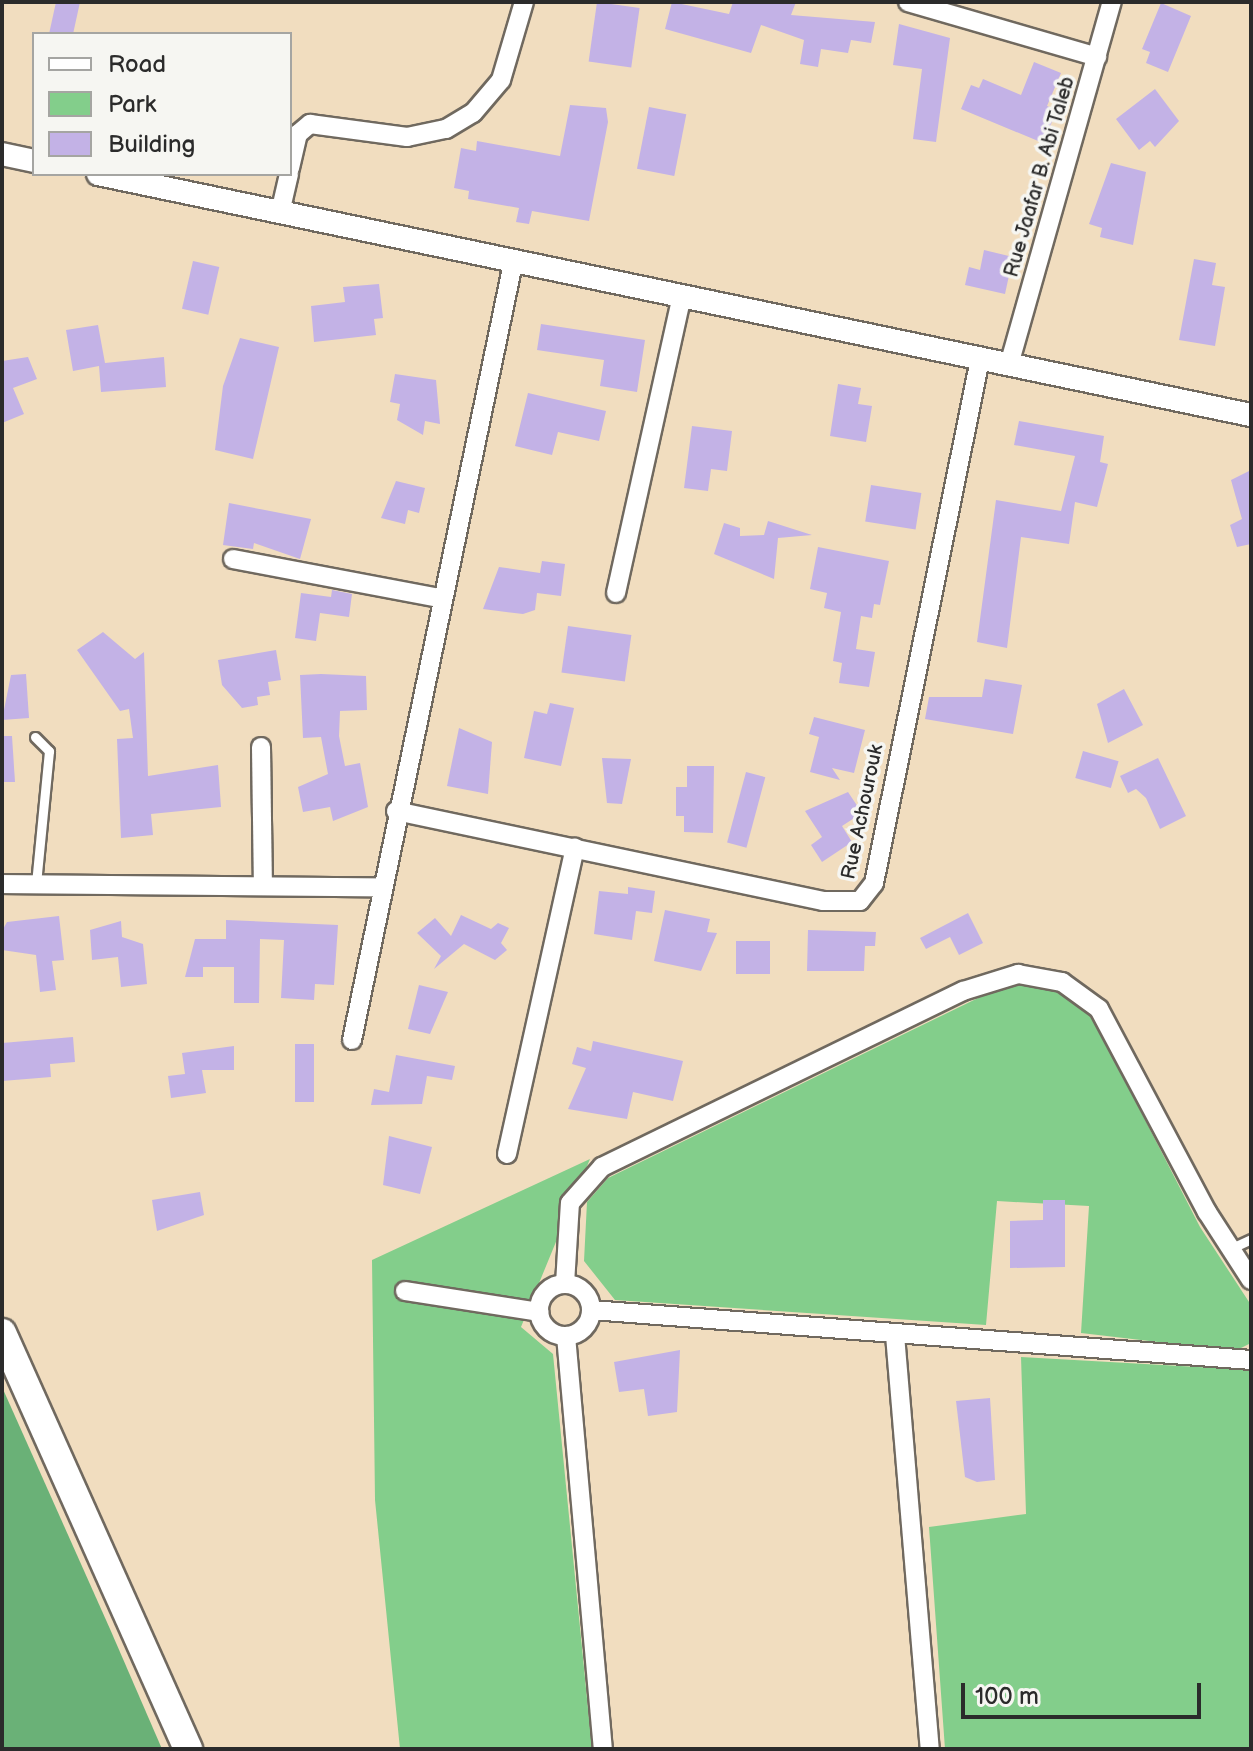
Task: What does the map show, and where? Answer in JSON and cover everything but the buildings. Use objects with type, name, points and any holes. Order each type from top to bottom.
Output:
[{"type":"main road","points":[[2,1333],[188,1749]]},
{"type":"street","points":[[292,160],[298,134],[310,124],[407,137],[446,129],[473,113],[501,80],[524,2]]},
{"type":"street","points":[[908,2],[1097,57]]},
{"type":"street","name":"Rue Jaafar B. Abi Taleb","points":[[1009,365],[1112,2]]},
{"type":"street","points":[[2,154],[32,161]]},
{"type":"street","points":[[107,176],[681,299],[1251,415]]},
{"type":"street","points":[[280,213],[289,176]]},
{"type":"street","points":[[352,1040],[440,598],[513,263]]},
{"type":"street","points":[[616,593],[681,299]]},
{"type":"street","name":"Rue Achourouk","points":[[396,811],[823,901],[853,904],[867,895],[980,359]]},
{"type":"street","points":[[233,559],[440,598]]},
{"type":"street","points":[[261,747],[263,885]]},
{"type":"street","points":[[507,1154],[575,847]]},
{"type":"street","points":[[2,884],[381,887]]},
{"type":"street","points":[[565,1284],[570,1203],[602,1167],[963,991],[1018,974],[1062,982],[1099,1009],[1207,1212],[1243,1243],[1251,1280]]},
{"type":"street","points":[[565,1284],[584,1293],[591,1310],[583,1329],[566,1336],[546,1327],[539,1312],[549,1290],[565,1284]]},
{"type":"street","points":[[405,1291],[539,1312]]},
{"type":"street","points":[[591,1310],[1251,1360]]},
{"type":"street","points":[[895,1335],[930,1749]]},
{"type":"street","points":[[566,1336],[603,1749]]},
{"type":"lane","points":[[35,737],[49,751],[36,884]]},
{"type":"green space","points":[[1013,981],[1043,985],[1083,1007],[1098,1028],[1200,1227],[1251,1305],[1251,1343],[1235,1351],[1081,1333],[1089,1206],[997,1201],[986,1325],[615,1300],[584,1261],[587,1202],[608,1178]]},
{"type":"green space","points":[[590,1159],[521,1327],[553,1354],[592,1749],[400,1749],[375,1500],[372,1260]]},
{"type":"green space","points":[[1021,1357],[1251,1370],[1251,1749],[945,1749],[929,1527],[1026,1514]]},
{"type":"green space","points":[[2,1387],[110,1629],[162,1749],[2,1749]]}]
